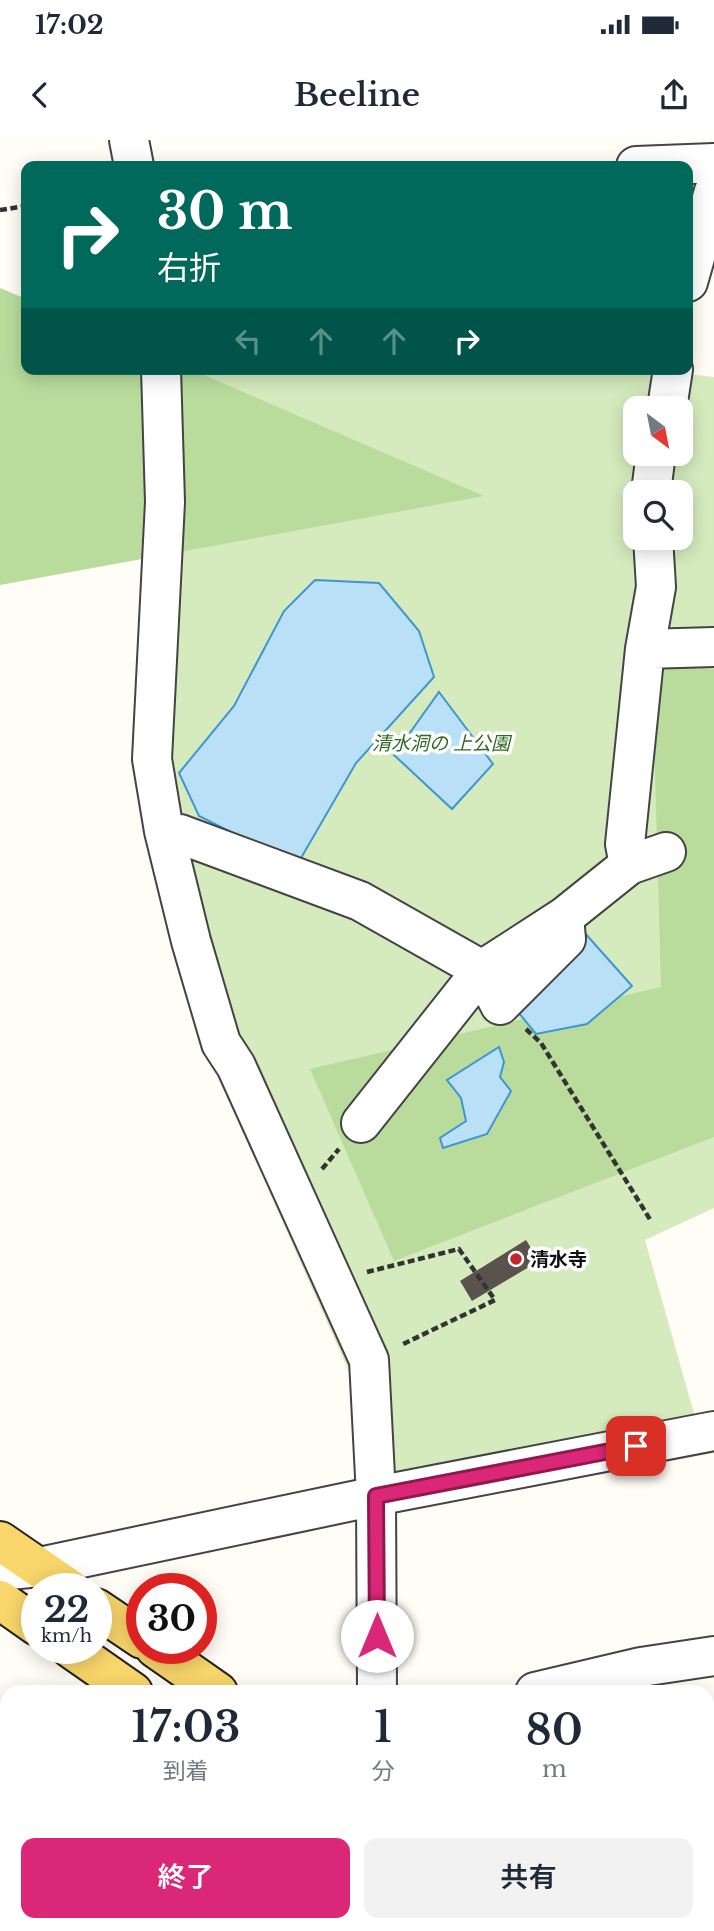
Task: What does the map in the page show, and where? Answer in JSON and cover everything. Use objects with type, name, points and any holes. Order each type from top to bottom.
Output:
[{"type":"main road","points":[[0,1541],[47,1573]]},
{"type":"main road","points":[[0,1600],[21,1615]]},
{"type":"main road","points":[[93,1664],[123,1685]]},
{"type":"main road","points":[[178,1664],[208,1685]]},
{"type":"street","points":[[129,140],[133,161]]},
{"type":"street","points":[[693,164],[714,163]]},
{"type":"street","points":[[693,264],[714,191]]},
{"type":"street","points":[[160,375],[165,502],[152,760],[164,831],[188,928],[221,1042],[236,1066],[369,1360],[376,1496],[377,1685]]},
{"type":"street","points":[[669,396],[672,375]]},
{"type":"street","points":[[629,865],[625,844],[645,649],[656,587],[654,550]]},
{"type":"street","points":[[645,649],[714,647]]},
{"type":"street","points":[[180,834],[360,901],[482,970],[500,1004],[566,939],[564,917]]},
{"type":"street","points":[[361,1123],[482,970],[564,917],[629,865],[666,852]]},
{"type":"street","points":[[0,1571],[39,1567],[376,1496],[714,1431]]},
{"type":"street","points":[[565,1685],[641,1667],[714,1656]]},
{"type":"path","points":[[0,210],[21,207]]},
{"type":"path","points":[[500,1004],[541,1043],[651,1221]]},
{"type":"path","points":[[296,1199],[361,1123]]},
{"type":"path","points":[[333,1280],[459,1249],[495,1300],[369,1360]]},
{"type":"green space","points":[[0,288],[21,297],[21,375],[204,375],[484,496],[0,585]]},
{"type":"green space","name":"清水洞の 上公園","points":[[169,375],[693,375],[714,377],[714,1208],[645,1240],[695,1417],[393,1471],[221,1083],[203,944],[166,768]]},
{"type":"green space","points":[[652,663],[714,669],[714,1137],[394,1261],[310,1069],[661,987]]},
{"type":"water","points":[[315,580],[379,583],[419,631],[434,677],[356,763],[297,865],[199,816],[179,773],[234,706],[284,611]]},
{"type":"water","points":[[439,692],[493,764],[452,809],[394,755]]},
{"type":"water","points":[[583,931],[632,986],[587,1024],[536,1034],[514,1007]]},
{"type":"water","points":[[499,1047],[504,1062],[500,1077],[511,1091],[487,1134],[443,1148],[440,1138],[466,1121],[461,1098],[447,1080]]},
{"type":"building","points":[[526,1240],[539,1261],[472,1301],[460,1281]]},
{"type":"place","name":"清水寺","points":[[516,1259]]},
{"type":"route","points":[[377,1636],[376,1496],[636,1446]]}]
